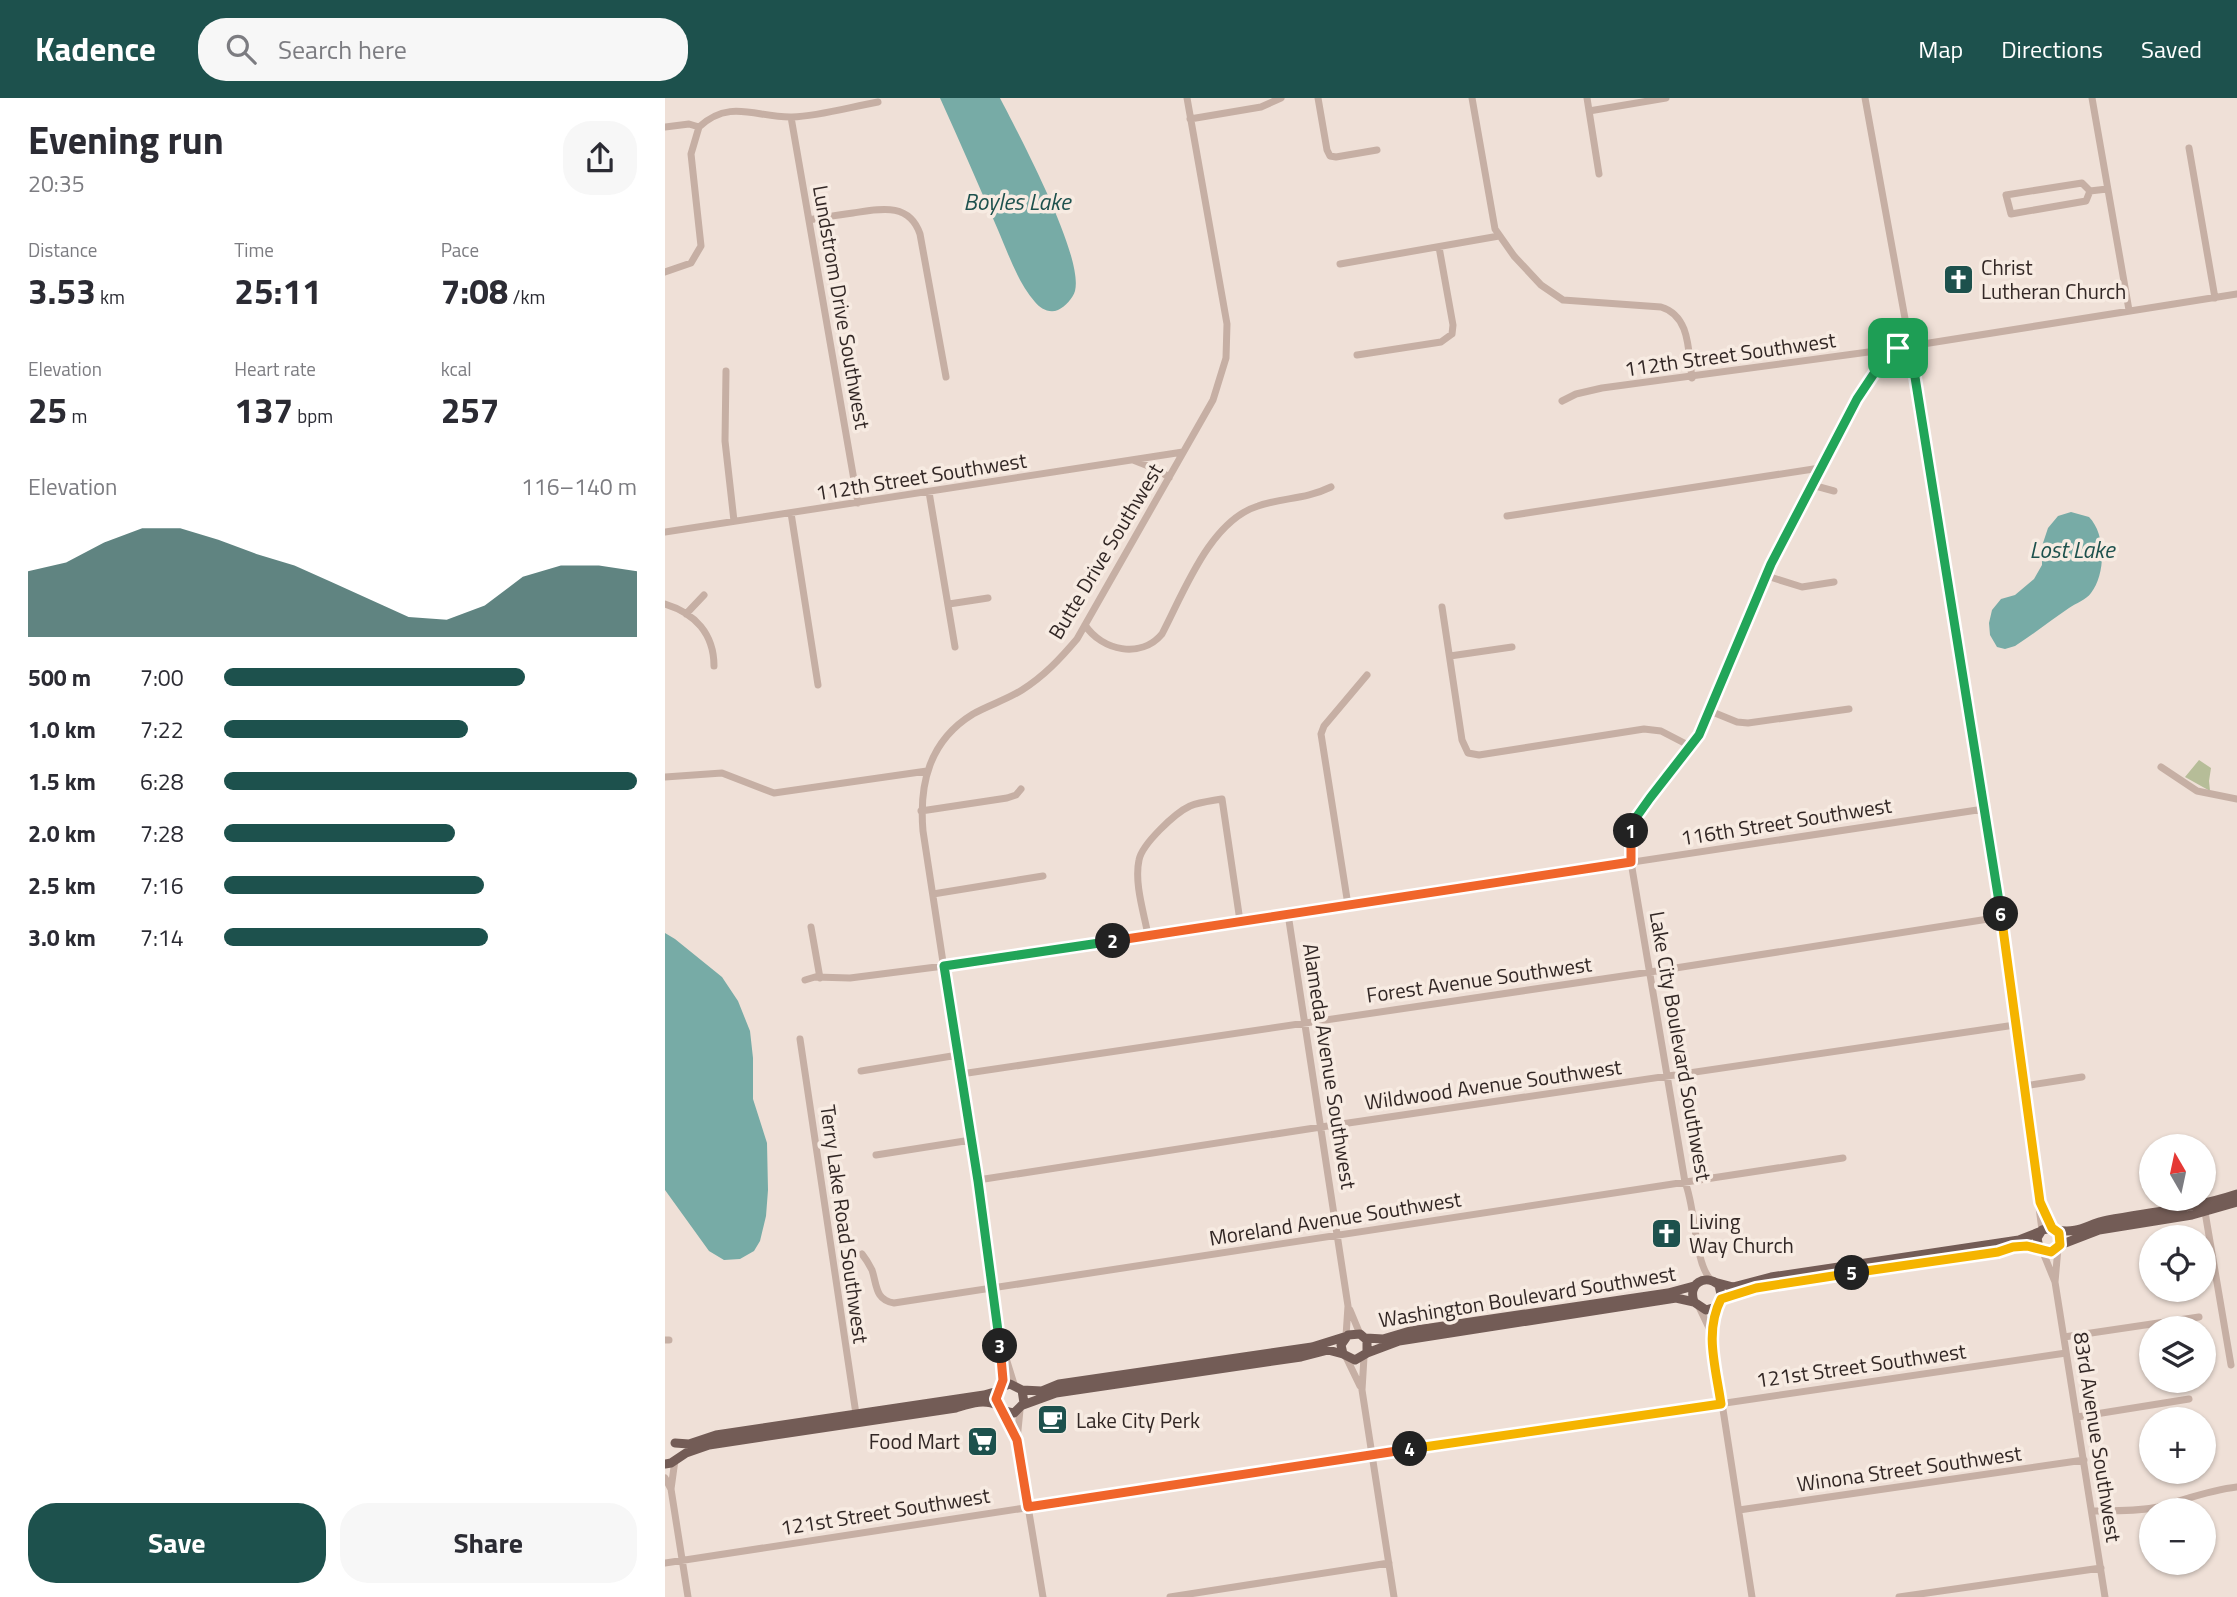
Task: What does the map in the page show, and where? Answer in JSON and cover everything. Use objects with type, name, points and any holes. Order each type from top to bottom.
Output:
[{"type":"main road","points":[[2237,1194],[2189,1208],[2105,1221],[2071,1232],[2054,1229],[2040,1231],[2019,1240],[1778,1276],[1733,1287],[1714,1281],[1695,1284],[1691,1292],[1696,1305],[1711,1309],[1720,1301],[1756,1288],[1998,1252],[2019,1246],[2051,1252],[2059,1246],[2099,1230],[2205,1212],[2237,1202]]},
{"type":"main road","points":[[2054,1229],[2061,1236],[2059,1246]]},
{"type":"main road","points":[[2040,1231],[2037,1242],[2041,1249]]},
{"type":"main road","points":[[1714,1281],[1721,1289],[1720,1301]]},
{"type":"main road","name":"Washington Boulevard Southwest","points":[[1363,1336],[1383,1339],[1410,1331],[1668,1293],[1695,1284]]},
{"type":"main road","name":"Washington Boulevard Southwest","points":[[1365,1355],[1399,1342],[1675,1298],[1696,1305]]},
{"type":"main road","points":[[666,1438],[675,1443],[689,1444],[716,1436],[985,1395],[1000,1389],[1018,1387],[1042,1391],[1059,1384],[1312,1347],[1352,1333],[1363,1336],[1369,1344],[1365,1355],[1355,1360],[1345,1355],[1323,1351],[1301,1357],[1056,1393],[1014,1413],[975,1402],[956,1408],[709,1446],[672,1460]]},
{"type":"main road","points":[[1345,1336],[1341,1345],[1345,1355]]},
{"type":"main road","points":[[1018,1387],[1025,1398],[1021,1408]]},
{"type":"main road","points":[[1000,1389],[996,1399],[1001,1409]]},
{"type":"main road","points":[[672,1460],[678,1448],[675,1443]]},
{"type":"street","name":"Butte Drive Southwest","points":[[1001,1342],[921,811],[927,771],[953,730],[973,714],[1019,692],[1043,675],[1062,657],[1085,625],[1213,400],[1224,369],[1228,338],[1187,98]]},
{"type":"street","points":[[1190,119],[1261,107],[1280,98]]},
{"type":"street","points":[[1318,98],[1328,154],[1336,157],[1377,150]]},
{"type":"street","points":[[1472,98],[1495,229],[1499,236],[1541,285],[1560,299],[1569,302],[1661,307],[1675,313],[1686,334],[1692,378]]},
{"type":"street","points":[[1587,98],[1599,174]]},
{"type":"street","points":[[1589,111],[1666,98]]},
{"type":"street","points":[[1865,98],[1910,346],[1984,809],[2040,1202],[2054,1229]]},
{"type":"street","points":[[2092,98],[2129,310]]},
{"type":"street","points":[[665,272],[691,263],[701,246],[691,154],[699,127],[717,115],[734,110],[791,117],[878,102]]},
{"type":"street","name":"Lundstrom Drive Southwest","points":[[791,117],[858,503]]},
{"type":"street","points":[[665,127],[688,124],[699,127]]},
{"type":"street","points":[[2189,148],[2215,298]]},
{"type":"street","points":[[2082,183],[2090,191],[2086,201],[2011,214],[2006,195],[2082,183]]},
{"type":"street","points":[[2090,191],[2107,189]]},
{"type":"street","points":[[809,220],[886,208],[903,212],[914,221],[920,234],[946,377]]},
{"type":"street","points":[[1340,264],[1499,236]]},
{"type":"street","points":[[1357,355],[1441,342],[1450,337],[1453,325],[1439,247]]},
{"type":"street","name":"112th Street Southwest","points":[[1562,401],[1576,394],[1602,388],[1692,378],[1898,348],[2237,294]]},
{"type":"street","points":[[1443,607],[1462,740],[1468,753],[1479,755],[1644,729],[1661,731],[1690,746],[1699,735],[1710,711],[1771,564],[1820,468],[1872,375],[1898,348]]},
{"type":"street","points":[[726,371],[725,442],[734,521]]},
{"type":"street","name":"112th Street Southwest","points":[[665,532],[1183,452]]},
{"type":"street","points":[[1132,460],[1161,471],[1169,478]]},
{"type":"street","points":[[1507,516],[1820,468]]},
{"type":"street","points":[[1813,485],[1834,491]]},
{"type":"street","points":[[1085,625],[1099,641],[1113,648],[1137,648],[1151,644],[1162,634],[1210,544],[1229,521],[1257,506],[1308,497],[1331,486]]},
{"type":"street","points":[[929,492],[955,647]]},
{"type":"street","points":[[791,513],[818,685]]},
{"type":"street","points":[[1767,576],[1802,587],[1834,582]]},
{"type":"street","points":[[686,614],[704,595]]},
{"type":"street","points":[[949,604],[988,598]]},
{"type":"street","points":[[665,604],[696,620],[712,644],[714,666]]},
{"type":"street","points":[[1450,656],[1512,646]]},
{"type":"street","points":[[1348,905],[1321,734],[1324,726],[1367,675]]},
{"type":"street","points":[[1710,711],[1737,722],[1748,723],[1849,709]]},
{"type":"street","name":"Lake City Boulevard Southwest","points":[[1690,746],[1635,819],[1631,831],[1631,862],[1702,1267],[1695,1284]]},
{"type":"street","points":[[2161,767],[2197,790],[2237,799]]},
{"type":"street","points":[[665,778],[722,773],[774,793],[927,771]]},
{"type":"street","points":[[921,811],[1007,798],[1016,795],[1021,789]]},
{"type":"street","points":[[1148,935],[1139,884],[1141,854],[1152,839],[1185,809],[1195,804],[1222,799],[1240,921]]},
{"type":"street","name":"116th Street Southwest","points":[[805,980],[850,978],[944,966],[1984,809]]},
{"type":"street","points":[[933,894],[1043,876]]},
{"type":"street","name":"Alameda Avenue Southwest","points":[[1288,914],[1348,1306],[1345,1336]]},
{"type":"street","name":"Forest Avenue Southwest","points":[[961,1074],[2001,917]]},
{"type":"street","points":[[811,927],[820,978]]},
{"type":"street","name":"Wildwood Avenue Southwest","points":[[978,1181],[1321,1127],[2015,1025]]},
{"type":"street","name":"Terry Lake Road Southwest","points":[[800,1038],[856,1414]]},
{"type":"street","points":[[862,1070],[958,1055]]},
{"type":"street","points":[[2024,1086],[2081,1077]]},
{"type":"street","points":[[876,1155],[971,1140]]},
{"type":"street","name":"Moreland Avenue Southwest","points":[[862,1254],[873,1273],[877,1291],[885,1302],[894,1303],[1843,1158]]},
{"type":"street","points":[[2040,1202],[2040,1231]]},
{"type":"street","points":[[2205,1212],[2231,1365]]},
{"type":"street","name":"83rd Avenue Southwest","points":[[2055,1282],[2059,1246]]},
{"type":"street","name":"83rd Avenue Southwest","points":[[2041,1249],[2055,1282],[2105,1597]]},
{"type":"street","name":"Lake City Boulevard Southwest","points":[[1702,1267],[1714,1281]]},
{"type":"street","points":[[1711,1332],[1720,1301]]},
{"type":"street","points":[[1696,1305],[1711,1332],[1752,1597]]},
{"type":"street","name":"Alameda Avenue Southwest","points":[[1348,1306],[1363,1336]]},
{"type":"street","points":[[2064,1337],[2139,1326]]},
{"type":"street","points":[[1001,1342],[1018,1387]]},
{"type":"street","points":[[1000,1389],[1001,1342]]},
{"type":"street","name":"121st Street Southwest","points":[[665,1563],[2066,1353]]},
{"type":"street","points":[[1345,1355],[1362,1390]]},
{"type":"street","points":[[1365,1355],[1362,1390],[1394,1597]]},
{"type":"street","points":[[2077,1417],[2189,1399]]},
{"type":"street","points":[[1021,1408],[1017,1440],[1043,1597]]},
{"type":"street","points":[[1001,1409],[1017,1440]]},
{"type":"street","points":[[672,1460],[671,1489],[688,1597]]},
{"type":"street","name":"Winona Street Southwest","points":[[1739,1510],[2084,1460]]},
{"type":"street","points":[[665,1478],[671,1489]]},
{"type":"street","points":[[2092,1511],[2141,1510],[2198,1494],[2237,1487]]},
{"type":"street","points":[[1170,1597],[1389,1563]]},
{"type":"street","points":[[1899,1597],[2101,1568]]},
{"type":"green space","points":[[2199,760],[2211,768],[2210,791],[2185,777]]},
{"type":"water","name":"Boyles Lake","points":[[940,98],[1000,98],[1048,194],[1070,251],[1075,274],[1075,291],[1061,309],[1048,311],[1042,308],[1023,286]]},
{"type":"water","name":"Lost Lake","points":[[2071,512],[2089,517],[2099,533],[2102,554],[2096,585],[2086,598],[2015,646],[2005,649],[1997,647],[1990,635],[1992,610],[2001,599],[2015,595],[2034,579],[2042,565],[2042,546],[2048,528],[2058,516]]},
{"type":"water","points":[[665,933],[722,977],[738,1001],[750,1031],[753,1099],[767,1143],[768,1190],[760,1241],[754,1251],[740,1259],[724,1260],[709,1251],[665,1190]]},
{"type":"place","name":"Christ Lutheran Church","points":[[1958,279]]},
{"type":"place","name":"Living Way Church","points":[[1666,1233]]},
{"type":"place","name":"Lake City Perk","points":[[1053,1420]]},
{"type":"place","name":"Food Mart","points":[[983,1441]]},
{"type":"route","points":[[1910,346],[2001,917],[2040,1202],[2052,1228],[2061,1236],[2058,1248],[2046,1252],[2029,1246],[2013,1247],[1998,1252],[1756,1288],[1721,1299],[1711,1332],[1721,1404],[1028,1507],[1017,1440],[996,1399],[1003,1380],[999,1351],[1001,1342],[944,966],[1631,862],[1630,840],[1635,819],[1699,735],[1771,564],[1857,399],[1881,363],[1898,348],[1910,346]]}]
